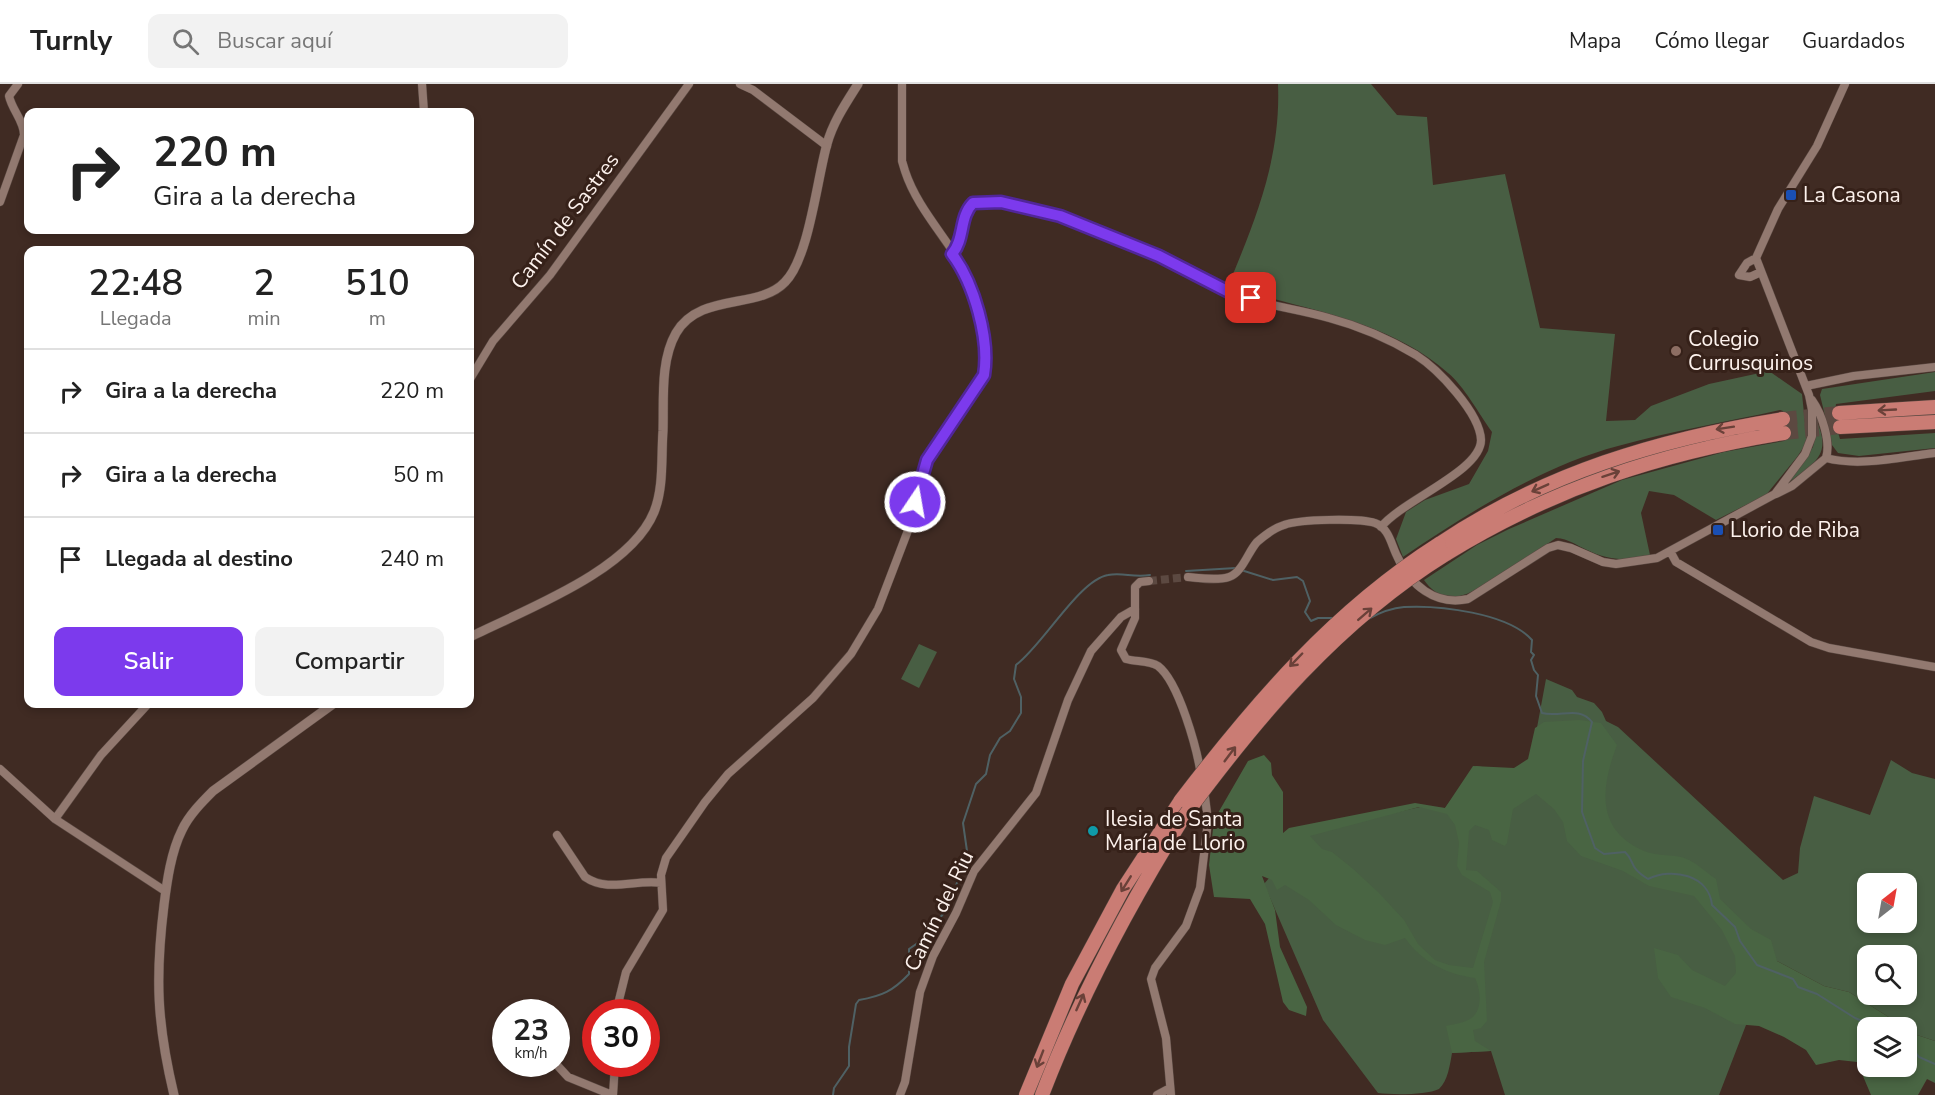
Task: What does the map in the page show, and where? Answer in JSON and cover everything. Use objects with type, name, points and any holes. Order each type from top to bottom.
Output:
[{"type":"highway","points":[[1935,407],[1840,420],[1935,422]]},
{"type":"highway","points":[[1042,1095],[1085,990],[1135,895],[1183,818],[1233,749],[1307,667],[1374,605],[1479,517],[1596,464],[1675,439],[1783,419]]},
{"type":"highway","points":[[1026,1095],[1072,984],[1123,889],[1181,800],[1244,718],[1296,660],[1371,592],[1443,549],[1603,477],[1715,444],[1784,433]]},
{"type":"street","points":[[0,202],[24,135],[24,127],[12,107],[9,96],[18,84]]},
{"type":"street","points":[[422,84],[424,108]]},
{"type":"street","name":"Camín de Sastres","points":[[474,372],[493,341],[550,275],[689,84]]},
{"type":"street","points":[[740,84],[753,90],[826,146]]},
{"type":"street","points":[[474,635],[600,571],[641,535],[654,512],[661,485],[666,369],[670,345],[677,331],[700,312],[767,292],[784,284],[795,267],[803,245],[826,146],[838,117],[858,84]]},
{"type":"street","points":[[619,999],[626,972],[663,910],[661,883],[666,858],[705,802],[728,774],[813,698],[842,667],[873,619],[912,520],[919,483],[927,460],[984,375],[986,363],[983,340],[965,271],[952,254],[905,171],[902,161],[902,84]]},
{"type":"street","points":[[1761,272],[1750,277],[1740,275],[1747,262],[1756,258],[1778,209],[1817,146],[1845,84]]},
{"type":"street","points":[[952,254],[961,239],[968,208],[978,201],[987,201],[1078,222],[1159,256],[1229,292],[1273,306],[1328,317],[1396,344],[1426,362],[1441,375],[1476,423],[1481,441],[1479,450],[1470,464],[1400,508],[1381,527]]},
{"type":"street","points":[[1756,258],[1806,386],[1812,410],[1812,436],[1805,454],[1775,494]]},
{"type":"street","points":[[1806,386],[1854,376],[1935,367]]},
{"type":"street","points":[[1809,395],[1818,409],[1825,435],[1826,458]]},
{"type":"street","points":[[1826,458],[1836,461],[1878,460],[1935,453]]},
{"type":"street","points":[[1188,577],[1220,578],[1238,569],[1259,540],[1286,524],[1363,521],[1386,530],[1407,574],[1418,586],[1441,600],[1454,602],[1468,599],[1548,548],[1558,546],[1571,549],[1603,562],[1616,564],[1642,562],[1670,551],[1792,486],[1826,458]]},
{"type":"street","points":[[1670,551],[1676,562],[1821,646],[1935,667]]},
{"type":"street","points":[[1149,581],[1140,582],[1135,587],[1133,623],[1121,650],[1126,659],[1154,664],[1165,674],[1184,714],[1207,801],[1205,856],[1191,917],[1155,968],[1151,979],[1169,1054],[1170,1091],[1157,1095]]},
{"type":"street","name":"Camín del Riu","points":[[900,1095],[908,1065],[920,992],[933,956],[975,871],[1036,793],[1068,700],[1091,651],[1121,616],[1135,609]]},
{"type":"street","points":[[55,819],[101,755],[144,708]]},
{"type":"street","points":[[174,1095],[158,1020],[157,981],[165,891],[182,830],[198,806],[213,791],[327,708]]},
{"type":"street","points":[[0,769],[55,819],[165,891]]},
{"type":"street","points":[[557,835],[590,881],[620,885],[642,881],[661,883]]},
{"type":"street","points":[[568,1077],[613,1095],[614,1077]]},
{"type":"green space","points":[[1278,84],[1371,84],[1397,115],[1427,117],[1433,185],[1505,174],[1540,328],[1615,334],[1606,421],[1635,420],[1651,406],[1709,384],[1769,371],[1802,394],[1807,442],[1797,457],[1766,495],[1716,520],[1674,495],[1649,491],[1641,513],[1650,555],[1634,559],[1610,558],[1556,538],[1504,574],[1474,591],[1451,597],[1436,592],[1424,580],[1477,545],[1509,529],[1622,480],[1724,452],[1784,441],[1787,438],[1783,411],[1658,436],[1618,446],[1561,466],[1506,493],[1403,557],[1396,539],[1406,512],[1425,500],[1469,484],[1488,451],[1492,432],[1466,393],[1448,373],[1424,355],[1398,340],[1343,318],[1228,286],[1265,188],[1275,137]]},
{"type":"green space","points":[[1935,372],[1935,391],[1836,404],[1835,411],[1839,420],[1836,426],[1840,439],[1935,433],[1935,448],[1859,456],[1838,453],[1832,445],[1820,395],[1822,389]]},
{"type":"green space","points":[[1817,422],[1821,434],[1821,452],[1811,465],[1787,484],[1813,447]]},
{"type":"green space","points":[[919,644],[937,652],[919,688],[901,679]]},
{"type":"green space","points":[[1546,679],[1572,690],[1577,697],[1594,703],[1606,721],[1618,727],[1783,880],[1798,873],[1800,848],[1814,796],[1870,815],[1891,760],[1912,773],[1935,779],[1935,1041],[1917,1035],[1917,1017],[1889,1017],[1870,1005],[1917,1005],[1917,945],[1857,945],[1857,997],[1849,992],[1824,986],[1777,961],[1746,1025],[1719,1095],[1505,1095],[1491,1051],[1452,1053],[1447,1077],[1442,1086],[1434,1091],[1401,1094],[1378,1093],[1323,1020],[1264,884],[1308,832],[1420,807],[1445,808],[1476,766],[1515,772],[1531,760]]},
{"type":"green space","points":[[1580,720],[1601,723],[1617,745],[1608,776],[1606,806],[1617,831],[1628,842],[1644,851],[1684,858],[1696,864],[1716,879],[1720,899],[1751,929],[1771,940],[1777,961],[1824,986],[1849,992],[1857,997],[1857,1005],[1870,1005],[1889,1017],[1857,1017],[1857,1062],[1839,1060],[1816,1065],[1806,1050],[1784,1037],[1759,1026],[1735,1024],[1705,1008],[1671,997],[1658,978],[1654,948],[1678,955],[1692,970],[1725,986],[1736,973],[1735,956],[1722,930],[1694,896],[1649,886],[1623,871],[1581,856],[1567,841],[1563,822],[1554,809],[1536,794],[1513,809],[1505,846],[1492,840],[1489,830],[1475,825],[1469,831],[1466,870],[1477,871],[1501,892],[1501,901],[1484,962],[1487,1021],[1481,1028],[1473,1030],[1475,1041],[1491,1051],[1452,1053],[1446,1026],[1468,1020],[1477,1011],[1479,993],[1475,978],[1436,966],[1419,954],[1405,938],[1385,945],[1365,940],[1336,925],[1309,900],[1285,885],[1277,890],[1272,880],[1262,876],[1275,910],[1280,947],[1307,1007],[1306,1016],[1289,1010],[1283,1002],[1265,924],[1250,899],[1214,897],[1209,865],[1214,820],[1248,761],[1264,755],[1271,763],[1272,775],[1283,792],[1283,833],[1289,828],[1415,803],[1445,808],[1473,766],[1514,768],[1528,759],[1535,728],[1544,722]],"holes":[[[1419,807],[1447,814],[1455,825],[1459,843],[1457,866],[1462,875],[1490,892],[1493,902],[1473,968],[1449,965],[1435,960],[1418,944],[1404,920],[1379,893],[1332,852],[1322,849],[1310,836]]]},
{"type":"green space","points":[[1917,1035],[1935,1041],[1935,1083],[1927,1079],[1918,1095],[1871,1095],[1863,1077],[1917,1077]]},
{"type":"waterway","points":[[1186,571],[1236,568]]},
{"type":"waterway","points":[[1241,570],[1273,580],[1297,577],[1303,581],[1310,601],[1305,612],[1311,621],[1318,618],[1334,618]]},
{"type":"waterway","points":[[833,1095],[834,1088],[849,1066],[849,1047],[856,1004],[859,1000],[887,992],[909,974],[909,949],[922,940],[943,914],[945,901],[954,892],[967,851],[963,823],[976,784],[986,774],[990,755],[1000,738],[1010,731],[1021,713],[1021,697],[1014,679],[1016,665],[1027,656],[1073,600],[1097,579],[1113,574],[1150,575]]},
{"type":"waterway","points":[[1368,619],[1385,611],[1399,608],[1454,609],[1490,617],[1521,631],[1532,640],[1531,652],[1534,655],[1531,660],[1538,675],[1536,696],[1542,713],[1581,714],[1592,722],[1583,761],[1582,812],[1595,848],[1604,854],[1625,852],[1637,871],[1648,879],[1658,875],[1678,874],[1697,880],[1709,895],[1712,905],[1735,927],[1740,941],[1757,965],[1793,979],[1798,987],[1817,994],[1857,1019]]},
{"type":"waterway","points":[[1917,1054],[1935,1064]]},
{"type":"tunnel","points":[[1783,419],[1839,413]]},
{"type":"tunnel","points":[[1784,433],[1840,427]]},
{"type":"tunnel","points":[[1149,581],[1188,577]]},
{"type":"place","name":"La Casona","points":[[1791,195]]},
{"type":"place","name":"Colegio Currusquinos","points":[[1676,351]]},
{"type":"place","name":"Llorio de Riba","points":[[1718,530]]},
{"type":"place","name":"Ilesia de Santa María de Llorio","points":[[1093,831]]},
{"type":"route","points":[[915,502],[927,460],[984,375],[986,363],[983,340],[970,285],[965,271],[952,254],[961,239],[965,214],[973,203],[978,201],[1001,202],[1078,222],[1159,256],[1229,292],[1251,298]]}]
